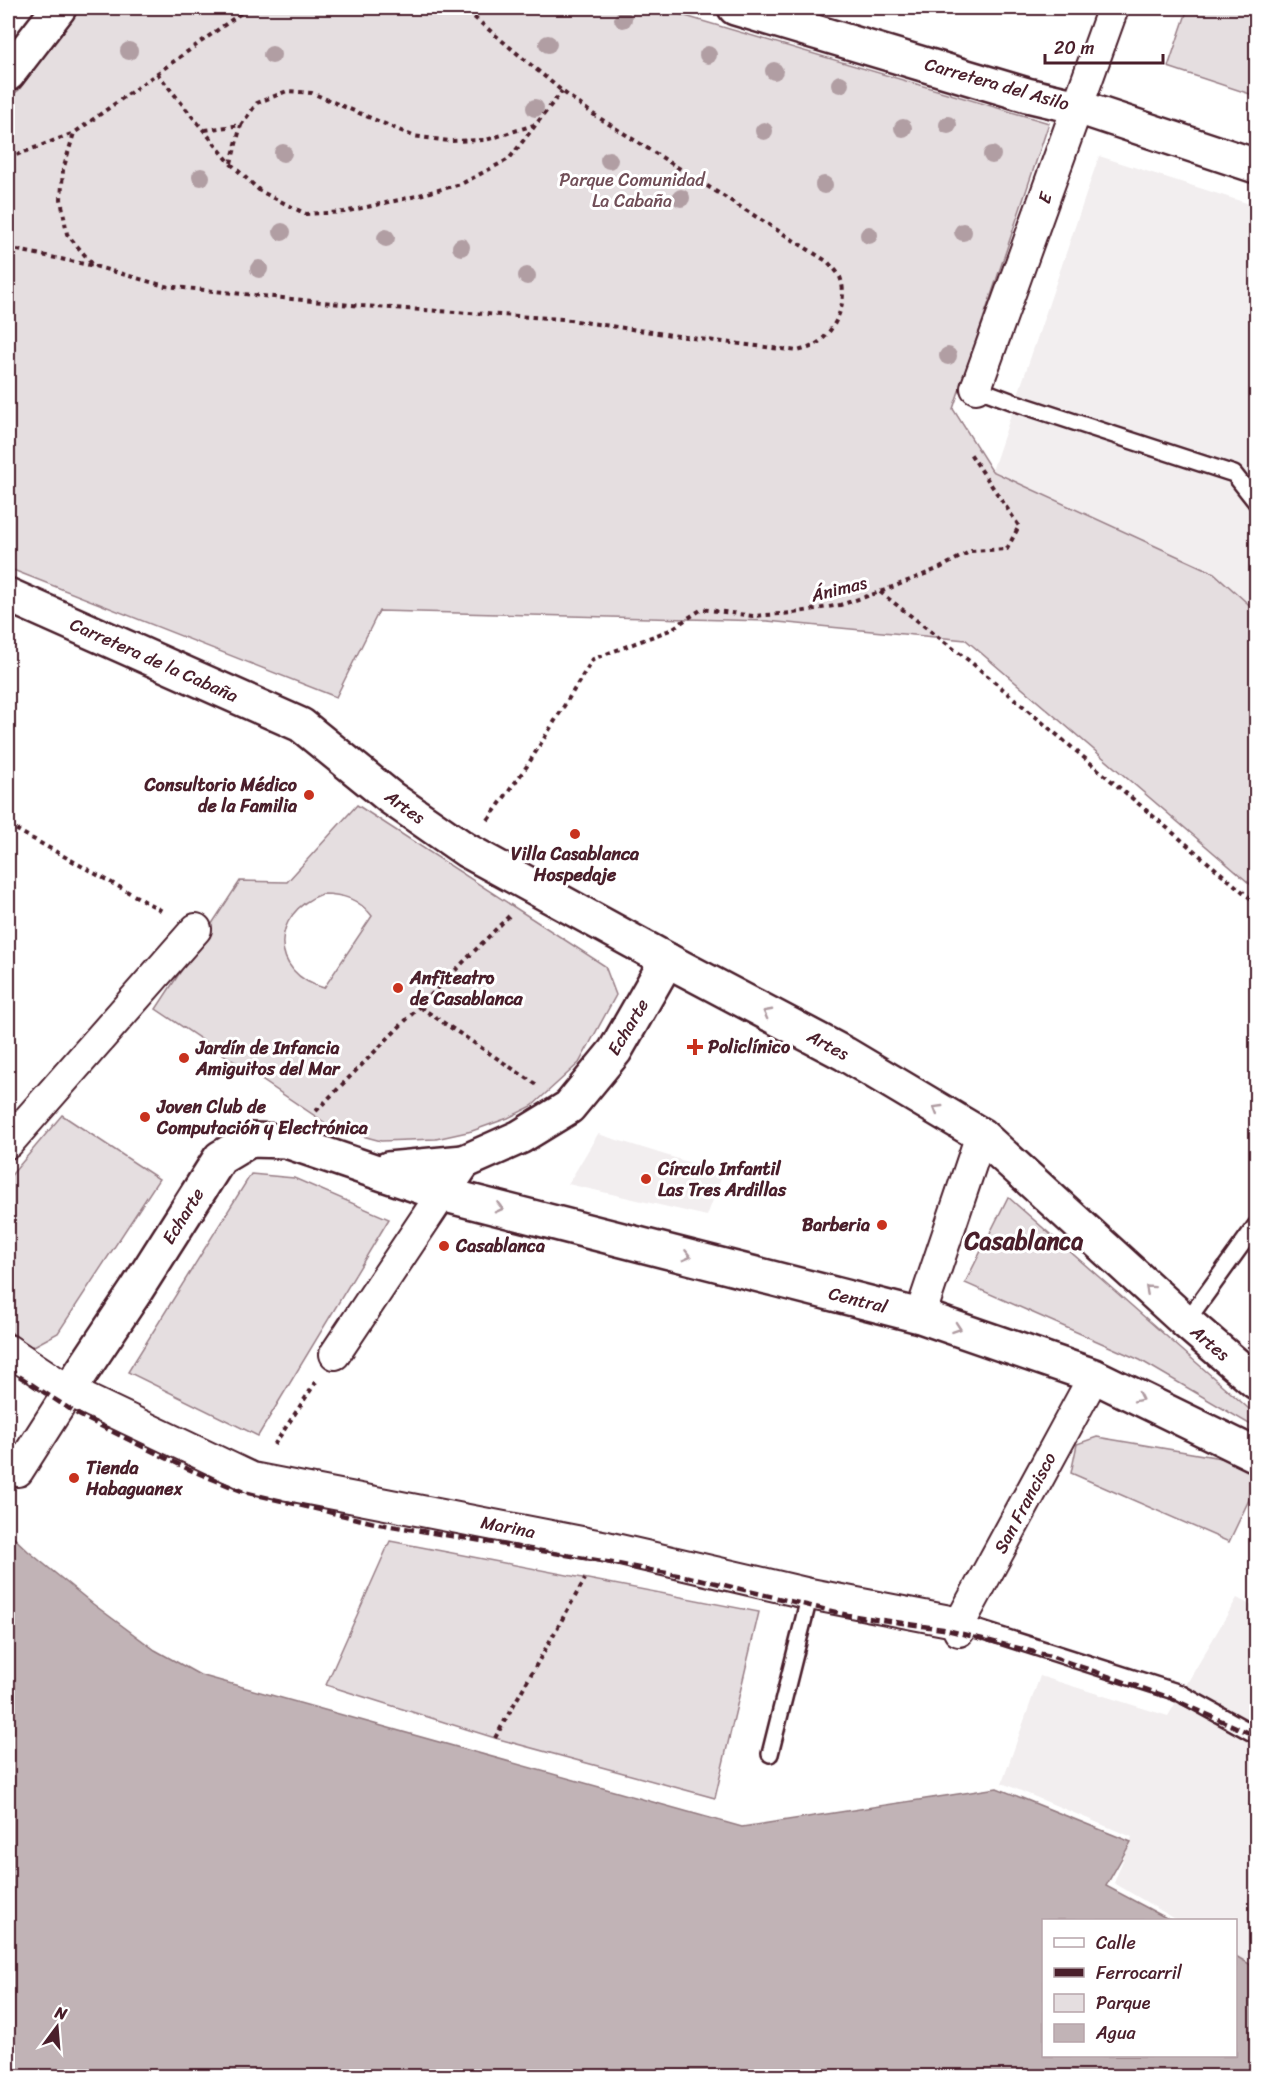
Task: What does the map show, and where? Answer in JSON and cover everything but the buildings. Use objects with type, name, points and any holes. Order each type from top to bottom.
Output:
[{"type":"street","points":[[8,74],[59,8]]},
{"type":"street","name":"Carretera del Asilo","points":[[735,8],[1027,95],[1078,107],[1257,166]]},
{"type":"street","name":"E","points":[[976,388],[1113,8]]},
{"type":"street","name":"Carretera de la Cabaña","points":[[8,595],[301,724]]},
{"type":"street","name":"Artes","points":[[301,724],[391,798],[466,850],[845,1054],[981,1135],[1186,1322],[1257,1382]]},
{"type":"street","points":[[8,1143],[196,929]]},
{"type":"street","name":"Echarte","points":[[464,1162],[520,1137],[569,1107],[615,1051],[667,960]]},
{"type":"street","points":[[921,1316],[981,1135]]},
{"type":"street","name":"Echarte","points":[[18,1471],[220,1158],[250,1140],[286,1141],[442,1194]]},
{"type":"street","points":[[372,1170],[464,1162]]},
{"type":"street","points":[[335,1354],[464,1162]]},
{"type":"street","name":"Central","points":[[442,1194],[921,1316],[1094,1376],[1257,1455]]},
{"type":"street","name":"Marina","points":[[8,1350],[69,1391],[252,1478],[607,1547],[960,1627]]},
{"type":"street","name":"San Francisco","points":[[960,1627],[1094,1376]]},
{"type":"lane","points":[[976,388],[1234,474],[1257,502]]},
{"type":"lane","points":[[1186,1322],[1257,1225]]},
{"type":"lane","points":[[770,1755],[810,1594]]},
{"type":"lane","points":[[960,1627],[1180,1693],[1257,1735]]},
{"type":"path","points":[[8,158],[74,133],[248,8]]},
{"type":"path","points":[[8,248],[94,266],[165,286],[360,306],[563,319],[798,351],[814,346],[824,338],[834,325],[841,309],[843,290],[839,275],[828,262],[593,114],[463,8]]},
{"type":"path","points":[[157,73],[231,164],[260,191],[306,214],[344,212],[460,184],[509,159],[562,91]]},
{"type":"path","points":[[231,164],[241,125],[257,103],[286,91],[312,93],[413,136],[449,141],[486,140],[535,124]]},
{"type":"path","points":[[205,130],[241,125]]},
{"type":"path","points":[[74,133],[63,170],[61,199],[67,234],[94,266]]},
{"type":"path","points":[[880,592],[940,568],[971,551],[1007,549],[1019,526],[969,452]]},
{"type":"path","name":"Ánimas","points":[[466,850],[526,766],[593,659],[670,630],[702,609],[753,616],[793,613],[840,605],[880,592],[972,663],[1257,903]]},
{"type":"path","points":[[8,825],[196,929]]},
{"type":"path","points":[[286,1141],[536,889]]},
{"type":"path","points":[[420,1007],[569,1107]]},
{"type":"path","points":[[252,1478],[335,1354]]},
{"type":"path","points":[[495,1738],[596,1560],[607,1547]]},
{"type":"shaded area","points":[[1099,156],[1256,206],[1256,611],[1213,573],[992,471]]},
{"type":"shaded area","name":"Círculo Infantil Las Tres Ardillas","points":[[598,1134],[723,1173],[707,1216],[568,1184]]},
{"type":"shaded area","points":[[1237,1598],[1256,1608],[1256,1968],[1237,1957],[1237,1919],[1175,1919],[1114,1883],[1132,1837],[1002,1783],[1040,1676],[1168,1716]]},
{"type":"green space","name":"Parque Comunidad La Cabaña","points":[[76,8],[658,8],[1049,123],[953,409],[992,471],[1214,573],[1256,611],[1256,889],[966,640],[767,621],[379,611],[336,697],[8,568],[8,98],[19,90]]},
{"type":"green space","points":[[1188,8],[1256,8],[1256,96],[1168,67]]},
{"type":"green space","points":[[357,805],[605,966],[616,995],[579,1063],[532,1106],[508,1118],[472,1131],[436,1139],[381,1141],[333,1128],[156,1009],[240,881],[287,882]],"holes":[[[322,894],[344,896],[362,905],[372,916],[324,988],[306,981],[293,970],[285,957],[283,943],[285,928],[293,915],[305,903]]]},
{"type":"green space","points":[[62,1115],[159,1179],[58,1333],[32,1347],[8,1330],[8,1179]]},
{"type":"green space","points":[[251,1174],[294,1178],[389,1219],[258,1436],[128,1372]]},
{"type":"green space","points":[[1008,1197],[1256,1415],[1256,1428],[1140,1360],[965,1283]]},
{"type":"green space","points":[[1097,1437],[1256,1464],[1256,1485],[1229,1542],[1071,1473],[1077,1444]]},
{"type":"green space","points":[[390,1541],[759,1612],[715,1798],[495,1738],[326,1685]]},
{"type":"water","points":[[8,1532],[93,1604],[155,1650],[200,1675],[742,1827],[997,1788],[1131,1842],[1106,1886],[1168,1919],[1042,1919],[1042,2057],[1237,2057],[1237,1957],[1256,1968],[1256,2076],[8,2076]]},
{"type":"railway","points":[[8,1369],[79,1415],[188,1469],[244,1492],[379,1524],[699,1579],[848,1615],[943,1629],[1050,1656],[1168,1697],[1256,1736]]},
{"type":"place","name":"Consultorio Médico de la Familia","points":[[309,795]]},
{"type":"place","name":"Villa Casablanca Hospedaje","points":[[575,834]]},
{"type":"place","name":"Anfiteatro de Casablanca","points":[[398,988]]},
{"type":"place","name":"Policlínico","points":[[695,1047]]},
{"type":"place","name":"Jardín de Infancia Amiguitos del Mar","points":[[184,1058]]},
{"type":"place","name":"Joven Club de Computación y Electrónica","points":[[145,1117]]},
{"type":"place","name":"Círculo Infantil Las Tres Ardillas","points":[[646,1179]]},
{"type":"place","name":"Barberia","points":[[882,1225]]},
{"type":"place","name":"Casablanca","points":[[444,1246]]},
{"type":"place","name":"Tienda Habaguanex","points":[[74,1478]]},
{"type":"district","name":"Casablanca","points":[[1024,1241]]}]
